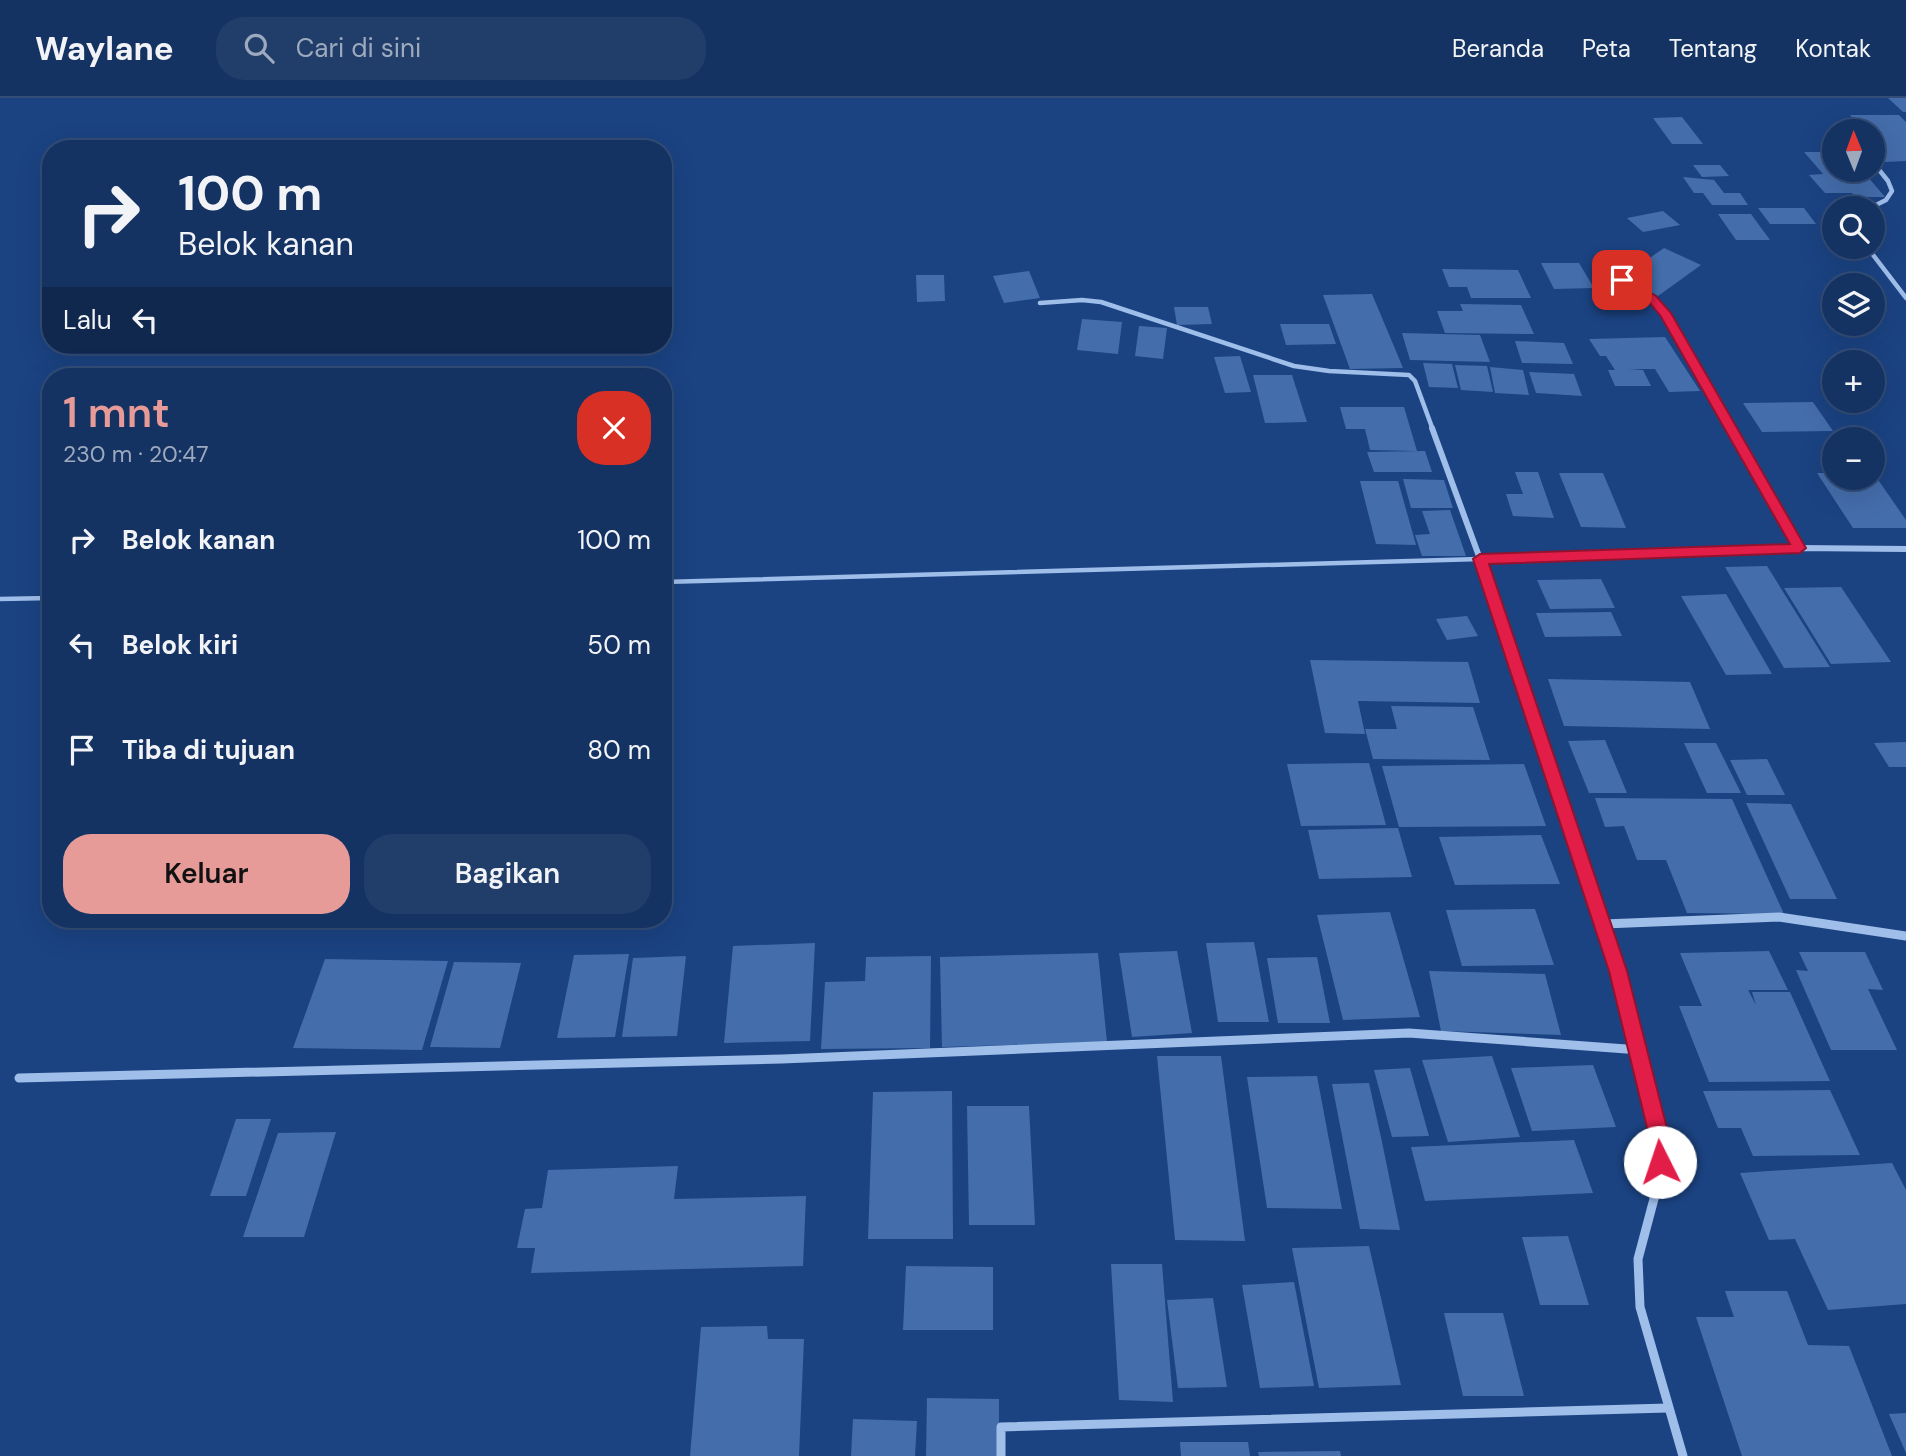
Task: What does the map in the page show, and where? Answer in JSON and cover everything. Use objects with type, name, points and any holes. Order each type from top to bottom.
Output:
[{"type":"street","points":[[1885,177],[1892,191],[1885,200]]},
{"type":"street","points":[[1876,259],[1906,298]]},
{"type":"street","points":[[1622,280],[1652,298],[1665,313],[1800,548]]},
{"type":"street","points":[[1040,303],[1082,300],[1101,302],[1294,366],[1329,371],[1409,375],[1415,381],[1480,559],[1604,924],[1640,1051],[1661,1144],[1659,1180],[1638,1259],[1640,1307],[1683,1456]]},
{"type":"street","points":[[1480,559],[1800,548],[1906,549]]},
{"type":"street","points":[[1604,924],[1779,918],[1906,936]]},
{"type":"street","points":[[19,1078],[782,1059],[1409,1033],[1640,1051]]},
{"type":"street","points":[[1001,1456],[1001,1427],[1668,1408]]},
{"type":"lane","points":[[672,582],[1480,559]]},
{"type":"lane","points":[[0,599],[42,598]]},
{"type":"building","points":[[1888,98],[1906,98],[1906,112],[1903,112]]},
{"type":"building","points":[[1850,115],[1899,115],[1906,122],[1906,161],[1885,162],[1885,119],[1854,119]]},
{"type":"building","points":[[1682,117],[1703,144],[1672,144],[1653,118]]},
{"type":"building","points":[[1804,152],[1822,152],[1822,173]]},
{"type":"building","points":[[1693,165],[1720,165],[1729,176],[1702,177]]},
{"type":"building","points":[[1822,174],[1822,182],[1872,182],[1884,196],[1825,193],[1809,175]]},
{"type":"building","points":[[1683,177],[1714,180],[1724,193],[1740,193],[1748,205],[1712,205],[1703,193],[1694,193]]},
{"type":"building","points":[[1758,208],[1804,208],[1816,224],[1770,224]]},
{"type":"building","points":[[1663,211],[1680,225],[1643,232],[1627,218]]},
{"type":"building","points":[[1718,214],[1751,214],[1770,240],[1736,240]]},
{"type":"building","points":[[1664,248],[1701,265],[1658,296],[1621,278]]},
{"type":"building","points":[[1541,263],[1579,263],[1594,288],[1554,289]]},
{"type":"building","points":[[1442,269],[1518,270],[1531,298],[1471,298],[1467,287],[1449,287]]},
{"type":"building","points":[[1029,271],[1040,298],[1004,303],[993,276]]},
{"type":"building","points":[[916,275],[944,275],[945,301],[917,302]]},
{"type":"building","points":[[1372,294],[1403,368],[1350,369],[1323,295]]},
{"type":"building","points":[[1460,304],[1521,305],[1534,334],[1445,333],[1437,311],[1463,311]]},
{"type":"building","points":[[1174,307],[1208,307],[1212,324],[1177,325]]},
{"type":"building","points":[[1082,319],[1122,322],[1118,354],[1077,350]]},
{"type":"building","points":[[1280,324],[1329,324],[1336,344],[1286,345]]},
{"type":"building","points":[[1139,326],[1167,328],[1163,359],[1135,356]]},
{"type":"building","points":[[1402,333],[1480,335],[1490,362],[1410,360]]},
{"type":"building","points":[[1665,337],[1700,391],[1669,392],[1655,369],[1628,369],[1643,370],[1651,386],[1615,386],[1608,370],[1615,370],[1606,356],[1600,356],[1589,339]]},
{"type":"building","points":[[1515,341],[1564,343],[1573,364],[1522,363]]},
{"type":"building","points":[[1240,356],[1251,392],[1225,393],[1214,357]]},
{"type":"building","points":[[1423,363],[1452,364],[1458,388],[1429,387]]},
{"type":"building","points":[[1455,365],[1487,366],[1493,392],[1461,390]]},
{"type":"building","points":[[1490,367],[1523,370],[1529,395],[1495,393]]},
{"type":"building","points":[[1529,372],[1574,374],[1582,396],[1536,393]]},
{"type":"building","points":[[1253,375],[1292,375],[1307,422],[1265,423]]},
{"type":"building","points":[[1813,402],[1830,427],[1822,427],[1822,431],[1762,432],[1743,403]]},
{"type":"building","points":[[1340,407],[1404,407],[1417,451],[1370,450],[1365,429],[1346,429]]},
{"type":"building","points":[[1425,451],[1432,472],[1374,472],[1367,452]]},
{"type":"building","points":[[1515,472],[1538,472],[1554,518],[1513,516],[1506,494],[1523,494]]},
{"type":"building","points":[[1559,473],[1603,473],[1626,528],[1581,527]]},
{"type":"building","points":[[1403,479],[1444,480],[1453,508],[1411,508]]},
{"type":"building","points":[[1360,481],[1398,481],[1416,545],[1376,544]]},
{"type":"building","points":[[1828,490],[1885,490],[1906,520],[1906,528],[1853,528]]},
{"type":"building","points":[[1450,510],[1466,556],[1422,556],[1415,535],[1430,534],[1422,511]]},
{"type":"building","points":[[1767,566],[1830,667],[1784,668],[1725,567]]},
{"type":"building","points":[[1601,579],[1615,608],[1550,609],[1537,580]]},
{"type":"building","points":[[1841,587],[1891,662],[1831,664],[1784,588]]},
{"type":"building","points":[[1726,594],[1772,674],[1726,675],[1681,596]]},
{"type":"building","points":[[1611,612],[1622,636],[1545,637],[1536,613]]},
{"type":"building","points":[[1467,616],[1478,636],[1447,640],[1436,619]]},
{"type":"building","points":[[1310,660],[1468,662],[1480,703],[1358,701],[1365,734],[1325,733]]},
{"type":"building","points":[[1548,679],[1690,682],[1710,729],[1564,726]]},
{"type":"building","points":[[1391,706],[1473,707],[1490,760],[1373,759],[1365,729],[1397,729]]},
{"type":"building","points":[[1605,740],[1627,793],[1589,793],[1568,741]]},
{"type":"building","points":[[1906,742],[1906,767],[1889,767],[1874,743]]},
{"type":"building","points":[[1684,743],[1716,743],[1741,793],[1707,793]]},
{"type":"building","points":[[1767,759],[1785,795],[1747,795],[1730,760]]},
{"type":"building","points":[[1369,763],[1386,825],[1301,826],[1287,764]]},
{"type":"building","points":[[1524,764],[1546,826],[1399,827],[1382,766]]},
{"type":"building","points":[[1595,798],[1732,799],[1784,914],[1687,913],[1666,860],[1637,860],[1624,826],[1605,827]]},
{"type":"building","points":[[1746,803],[1791,804],[1837,899],[1790,899]]},
{"type":"building","points":[[1398,828],[1412,877],[1319,879],[1308,830]]},
{"type":"building","points":[[1541,835],[1560,884],[1455,885],[1439,837]]},
{"type":"building","points":[[1535,909],[1554,965],[1462,966],[1446,910]]},
{"type":"building","points":[[1390,912],[1420,1017],[1343,1020],[1317,915]]},
{"type":"building","points":[[1254,942],[1269,1022],[1218,1022],[1206,943]]},
{"type":"building","points":[[815,943],[810,1041],[724,1043],[733,946]]},
{"type":"building","points":[[1177,951],[1192,1033],[1132,1037],[1119,953]]},
{"type":"building","points":[[1769,951],[1788,990],[1748,990],[1756,1005],[1752,992],[1790,992],[1830,1081],[1709,1082],[1679,1006],[1702,1006],[1680,953]]},
{"type":"building","points":[[1799,952],[1865,952],[1883,990],[1868,989],[1897,1050],[1831,1050],[1796,970],[1808,971]]},
{"type":"building","points":[[1098,953],[1107,1042],[942,1047],[940,957]]},
{"type":"building","points":[[629,954],[615,1037],[557,1038],[574,955]]},
{"type":"building","points":[[686,956],[677,1036],[622,1037],[633,958]]},
{"type":"building","points":[[931,956],[930,1048],[821,1049],[825,982],[865,981],[866,957]]},
{"type":"building","points":[[1317,957],[1330,1023],[1278,1023],[1267,958]]},
{"type":"building","points":[[325,959],[448,961],[422,1050],[293,1048]]},
{"type":"building","points":[[454,962],[521,963],[500,1048],[430,1047]]},
{"type":"building","points":[[1429,971],[1545,974],[1561,1035],[1441,1031]]},
{"type":"building","points":[[1157,1056],[1221,1056],[1245,1241],[1175,1240]]},
{"type":"building","points":[[1492,1056],[1520,1137],[1448,1142],[1422,1060]]},
{"type":"building","points":[[1593,1065],[1616,1127],[1532,1131],[1511,1068]]},
{"type":"building","points":[[1410,1068],[1429,1136],[1392,1137],[1374,1070]]},
{"type":"building","points":[[1317,1076],[1342,1209],[1267,1208],[1247,1077]]},
{"type":"building","points":[[1369,1083],[1400,1230],[1360,1229],[1332,1084]]},
{"type":"building","points":[[1830,1090],[1860,1155],[1753,1156],[1741,1128],[1718,1128],[1703,1091]]},
{"type":"building","points":[[952,1091],[953,1239],[868,1239],[873,1092]]},
{"type":"building","points":[[967,1106],[1029,1106],[1035,1225],[969,1225]]},
{"type":"building","points":[[236,1119],[271,1119],[246,1196],[210,1196]]},
{"type":"building","points":[[336,1132],[304,1237],[243,1237],[278,1133]]},
{"type":"building","points":[[1574,1140],[1593,1193],[1425,1201],[1411,1147]]},
{"type":"building","points":[[1892,1163],[1906,1190],[1906,1304],[1828,1310],[1795,1239],[1769,1240],[1740,1173]]},
{"type":"building","points":[[678,1166],[674,1199],[806,1196],[803,1266],[531,1273],[535,1248],[517,1248],[525,1209],[542,1208],[548,1170]]},
{"type":"building","points":[[1568,1236],[1589,1305],[1540,1305],[1522,1237]]},
{"type":"building","points":[[1369,1246],[1401,1385],[1319,1388],[1292,1248]]},
{"type":"building","points":[[1111,1264],[1162,1264],[1173,1402],[1119,1400]]},
{"type":"building","points":[[906,1266],[993,1267],[993,1330],[903,1330]]},
{"type":"building","points":[[1294,1282],[1314,1386],[1260,1388],[1242,1285]]},
{"type":"building","points":[[1725,1291],[1787,1291],[1808,1345],[1849,1346],[1892,1456],[1742,1456],[1696,1317],[1734,1317]]},
{"type":"building","points":[[1213,1298],[1227,1387],[1178,1388],[1167,1300]]},
{"type":"building","points":[[1444,1313],[1503,1313],[1524,1396],[1463,1396]]},
{"type":"building","points":[[767,1326],[768,1339],[804,1339],[799,1456],[690,1456],[701,1327]]},
{"type":"building","points":[[927,1398],[999,1399],[999,1456],[926,1456]]},
{"type":"building","points":[[1906,1413],[1906,1453],[1889,1414]]},
{"type":"building","points":[[853,1419],[917,1421],[915,1456],[851,1456]]},
{"type":"building","points":[[1180,1442],[1248,1442],[1250,1456],[1181,1456]]},
{"type":"building","points":[[1340,1451],[1341,1456],[1259,1456],[1258,1452]]},
{"type":"route","points":[[1622,280],[1652,298],[1665,313],[1800,548],[1480,559],[1604,924],[1640,1051],[1661,1144],[1660,1162]]}]
